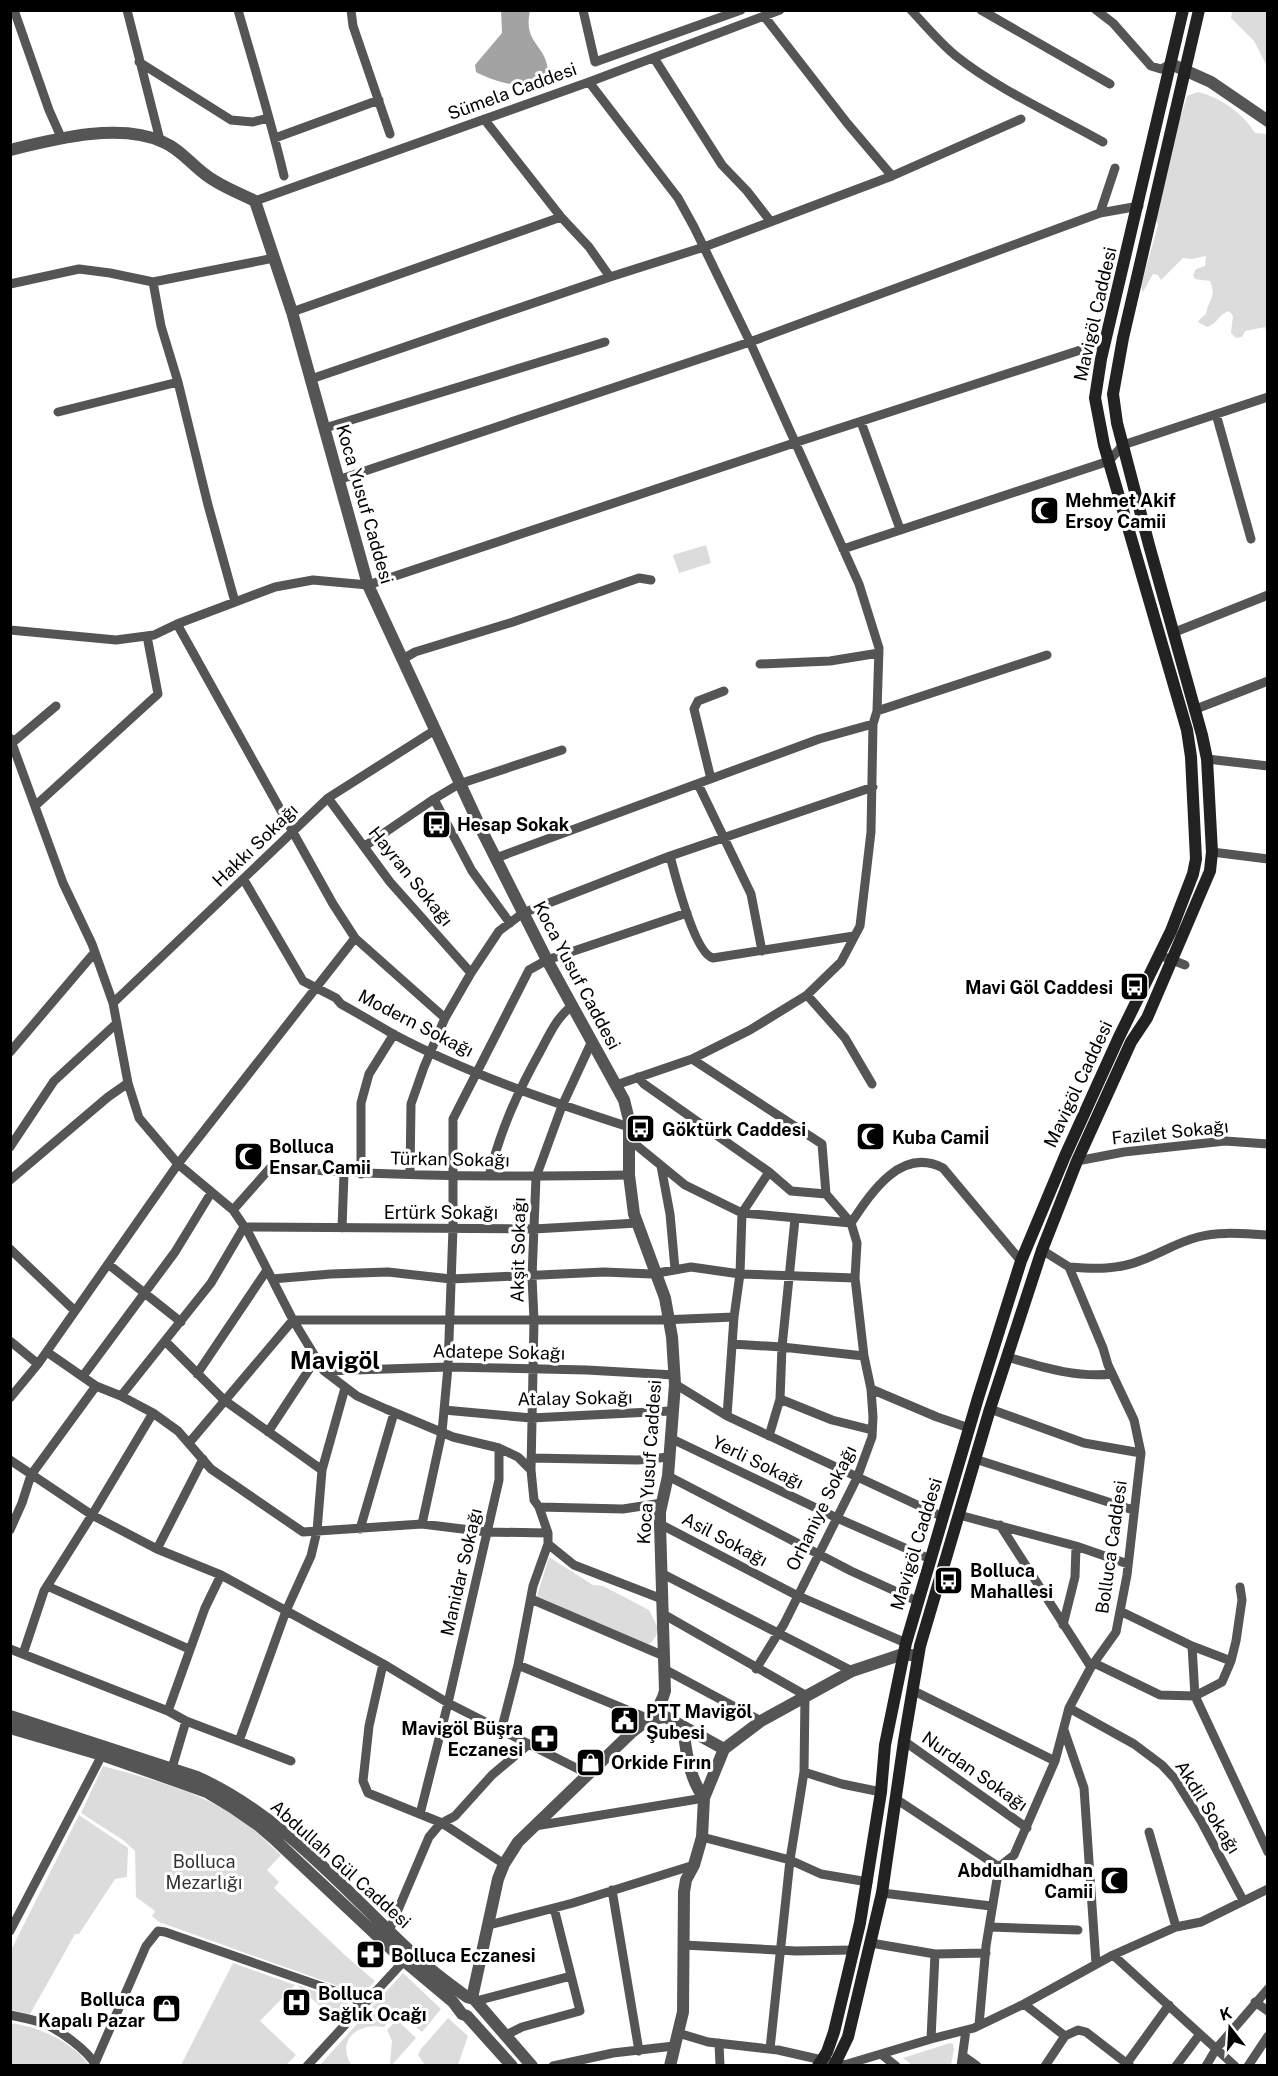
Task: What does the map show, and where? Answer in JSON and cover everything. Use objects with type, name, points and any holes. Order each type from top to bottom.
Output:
[{"type":"main road","name":"Mavigöl Caddesi","points":[[819,2063],[827,2052],[834,2032],[868,1882],[881,1792],[885,1745],[904,1648],[1021,1261],[1065,1156],[1187,892],[1196,859],[1191,757],[1183,714],[1109,461],[1098,420],[1095,398],[1105,342],[1139,206],[1183,10]]},
{"type":"main road","name":"Mavigöl Caddesi","points":[[834,2065],[848,2037],[882,1893],[918,1656],[990,1409],[1042,1250],[1077,1161],[1131,1042],[1147,1018],[1208,880],[1212,852],[1206,759],[1196,710],[1114,406],[1114,380],[1199,10]]},
{"type":"street","points":[[14,10],[49,110],[62,137]]},
{"type":"street","points":[[126,10],[160,140]]},
{"type":"street","points":[[238,10],[284,176]]},
{"type":"street","points":[[351,10],[353,26],[390,134]]},
{"type":"street","points":[[583,10],[595,62],[741,10]]},
{"type":"street","name":"Sümela Caddesi","points":[[255,201],[589,82],[780,10]]},
{"type":"street","points":[[911,10],[967,64],[1103,142]]},
{"type":"street","points":[[981,10],[1110,84]]},
{"type":"street","points":[[1096,10],[1113,23],[1151,66],[1161,69],[1171,64],[1211,82],[1268,121]]},
{"type":"street","points":[[764,16],[847,123],[892,176]]},
{"type":"street","points":[[654,58],[722,165],[747,191],[771,222]]},
{"type":"street","points":[[139,62],[231,120],[253,122],[268,118]]},
{"type":"street","points":[[589,82],[678,198],[704,247],[750,342],[859,584],[879,653],[877,711],[873,724],[871,832],[860,926],[841,962],[807,995],[750,1030],[692,1059],[616,1085]]},
{"type":"street","points":[[275,138],[378,100]]},
{"type":"street","points":[[484,119],[561,217],[589,247],[610,277]]},
{"type":"street","points":[[311,379],[704,247],[892,176],[1021,119]]},
{"type":"street","points":[[10,150],[62,137],[87,134],[148,136],[160,140],[181,153],[208,177],[255,201]]},
{"type":"street","points":[[1100,213],[1115,168]]},
{"type":"street","name":"Koca Yusuf Caddesi","points":[[255,201],[292,312],[368,585],[459,784],[523,913],[624,1100],[629,1126],[629,1175],[634,1214],[665,1298],[672,1337],[675,1379],[668,1476],[660,1524],[665,1691],[662,1704]]},
{"type":"street","points":[[338,480],[750,342],[1100,213],[1139,206]]},
{"type":"street","points":[[292,312],[561,217]]},
{"type":"street","points":[[10,284],[79,269],[153,282],[274,258]]},
{"type":"street","points":[[153,282],[161,326],[178,382],[208,505],[235,602]]},
{"type":"street","points":[[325,428],[605,342]]},
{"type":"street","points":[[10,630],[116,640],[154,635],[275,587],[313,580],[368,585],[1105,342]]},
{"type":"street","points":[[58,412],[178,382]]},
{"type":"street","points":[[843,549],[1109,461],[1123,445],[1268,398]]},
{"type":"street","points":[[1216,414],[1251,539]]},
{"type":"street","points":[[861,422],[900,529]]},
{"type":"street","points":[[403,658],[415,652],[513,622],[639,578],[651,580]]},
{"type":"street","points":[[1174,632],[1268,595]]},
{"type":"street","points":[[177,624],[333,904],[355,938],[445,1018]]},
{"type":"street","points":[[35,806],[158,694],[147,636]]},
{"type":"street","points":[[760,664],[830,661],[879,653]]},
{"type":"street","points":[[877,711],[1047,655]]},
{"type":"street","points":[[1196,710],[1268,681]]},
{"type":"street","points":[[711,779],[694,709],[698,701],[724,692]]},
{"type":"street","points":[[56,706],[11,740],[63,883],[95,952],[113,1004],[128,1083],[139,1118],[178,1164],[233,1210],[293,1320],[324,1371],[357,1396],[453,1437],[499,1448],[518,1457],[531,1470]]},
{"type":"street","points":[[496,858],[819,739],[873,724]]},
{"type":"street","name":"Hakkı Sokağı","points":[[113,1004],[328,798],[435,730]]},
{"type":"street","points":[[365,846],[459,784],[562,750]]},
{"type":"street","points":[[1206,759],[1268,766]]},
{"type":"street","points":[[698,784],[751,894],[762,951]]},
{"type":"street","points":[[410,1174],[411,1104],[430,1052],[445,1018],[499,931],[523,913],[670,856],[873,787]]},
{"type":"street","name":"Hayran Sokağı","points":[[328,798],[390,882],[471,973]]},
{"type":"street","points":[[434,799],[472,871],[510,922]]},
{"type":"street","points":[[1212,852],[1268,859]]},
{"type":"street","points":[[670,856],[687,913],[703,951],[708,957],[854,936]]},
{"type":"street","name":"Modern Sokağı","points":[[243,880],[303,981],[317,987],[394,1034],[430,1052],[562,1106],[629,1126]]},
{"type":"street","points":[[422,1524],[442,1432],[448,1367],[453,1228],[453,1119],[527,972],[547,960],[687,913]]},
{"type":"street","points":[[10,1398],[47,1352],[178,1164],[355,938]]},
{"type":"street","points":[[10,1052],[95,952]]},
{"type":"street","points":[[1159,955],[1185,965]]},
{"type":"street","points":[[807,995],[845,1038],[872,1084]]},
{"type":"street","points":[[489,1176],[498,1140],[519,1090],[560,1014],[573,1005]]},
{"type":"street","points":[[10,1147],[54,1081],[117,1023]]},
{"type":"street","points":[[361,1173],[361,1103],[369,1074],[394,1034]]},
{"type":"street","name":"Akşit Sokağı","points":[[501,1731],[518,1665],[533,1586],[548,1544],[548,1533],[539,1507],[534,1500],[531,1470],[534,1320],[532,1277],[536,1177],[562,1106],[592,1041]]},
{"type":"street","points":[[692,1059],[822,1144],[826,1194],[851,1223]]},
{"type":"street","points":[[638,1077],[644,1084],[791,1191],[826,1194]]},
{"type":"street","points":[[12,1176],[108,1096],[128,1083]]},
{"type":"street","points":[[630,1140],[685,1185],[742,1213],[851,1223]]},
{"type":"street","name":"Fazilet Sokağı","points":[[1077,1161],[1124,1152],[1225,1141],[1268,1144]]},
{"type":"street","points":[[851,1223],[871,1193],[895,1169],[915,1162],[933,1163],[943,1168],[1021,1261]]},
{"type":"street","points":[[662,1166],[670,1214],[675,1269]]},
{"type":"street","name":"Türkan Sokağı","points":[[233,1210],[271,1167],[344,1173],[536,1177],[629,1175]]},
{"type":"street","points":[[342,1228],[344,1173]]},
{"type":"street","points":[[727,1416],[734,1317],[740,1274],[742,1213],[769,1173]]},
{"type":"street","points":[[83,1376],[175,1252],[211,1193]]},
{"type":"street","points":[[769,1436],[780,1399],[782,1347],[795,1219]]},
{"type":"street","name":"Ertürk Sokağı","points":[[244,1227],[534,1229],[638,1223]]},
{"type":"street","name":"Orhaniye Sokağı","points":[[756,1669],[798,1596],[857,1478],[869,1448],[872,1430],[871,1389],[864,1356],[855,1278],[857,1243],[851,1223]]},
{"type":"street","points":[[121,1396],[211,1282],[244,1227]]},
{"type":"street","points":[[1042,1250],[1069,1267],[1100,1269],[1116,1268],[1141,1261],[1186,1240],[1214,1234],[1268,1236]]},
{"type":"street","points":[[10,1249],[75,1311]]},
{"type":"street","points":[[108,1264],[181,1322]]},
{"type":"street","points":[[270,1275],[388,1272],[451,1279],[604,1272],[656,1273],[691,1267],[740,1274],[855,1278]]},
{"type":"street","name":"Bolluca Caddesi","points":[[999,1867],[1014,1855],[1027,1828],[1055,1761],[1069,1708],[1093,1665],[1116,1632],[1128,1564],[1141,1454],[1134,1420],[1112,1374],[1069,1267]]},
{"type":"street","points":[[197,1374],[270,1275]]},
{"type":"street","points":[[189,1443],[293,1320],[669,1320],[734,1317]]},
{"type":"street","points":[[10,1341],[38,1364]]},
{"type":"street","points":[[165,1341],[224,1400],[322,1470]]},
{"type":"street","points":[[732,1344],[864,1356]]},
{"type":"street","points":[[47,1352],[96,1386],[153,1413],[178,1431],[211,1469],[303,1532],[422,1524],[487,1532],[548,1533]]},
{"type":"street","points":[[1007,1357],[1073,1374],[1094,1376],[1112,1374]]},
{"type":"street","points":[[268,1432],[316,1359]]},
{"type":"street","name":"Adatepe Sokağı","points":[[324,1371],[448,1367],[587,1370],[675,1379]]},
{"type":"street","points":[[675,1379],[727,1416],[943,1517]]},
{"type":"street","points":[[10,1530],[31,1475],[96,1386]]},
{"type":"street","points":[[239,1741],[286,1611],[311,1556],[317,1531],[322,1470],[345,1388]]},
{"type":"street","points":[[871,1389],[969,1428]]},
{"type":"street","points":[[780,1399],[832,1420],[872,1430]]},
{"type":"street","points":[[990,1409],[1084,1443],[1141,1454]]},
{"type":"street","name":"Atalay Sokağı","points":[[444,1410],[531,1418],[671,1412]]},
{"type":"street","points":[[23,1654],[47,1586],[153,1413]]},
{"type":"street","points":[[360,1529],[394,1413]]},
{"type":"street","name":"Yerli Sokağı","points":[[670,1438],[930,1560]]},
{"type":"street","name":"Manidar Sokağı","points":[[420,1814],[499,1480],[499,1448]]},
{"type":"street","points":[[531,1458],[638,1460],[669,1457]]},
{"type":"street","points":[[157,1550],[203,1459]]},
{"type":"street","points":[[975,1459],[1133,1510]]},
{"type":"street","points":[[10,1460],[92,1515],[157,1550],[221,1575],[448,1703],[588,1774]]},
{"type":"street","points":[[668,1476],[851,1571],[917,1602]]},
{"type":"street","points":[[539,1507],[622,1509],[662,1503]]},
{"type":"street","points":[[959,1515],[1076,1546],[1128,1564]]},
{"type":"street","name":"Asil Sokağı","points":[[660,1524],[904,1648]]},
{"type":"street","points":[[1000,1525],[1063,1624],[1093,1665],[1160,1695],[1195,1696],[1222,1682],[1236,1641],[1242,1600],[1240,1587]]},
{"type":"street","points":[[548,1544],[574,1565],[662,1599]]},
{"type":"street","points":[[1063,1624],[1075,1577],[1076,1546]]},
{"type":"street","points":[[661,1573],[852,1671]]},
{"type":"street","points":[[168,1711],[189,1649],[221,1575]]},
{"type":"street","points":[[47,1586],[189,1649]]},
{"type":"street","points":[[531,1599],[664,1662],[761,1721]]},
{"type":"street","points":[[1120,1611],[1192,1646],[1231,1661]]},
{"type":"street","points":[[663,1614],[805,1695]]},
{"type":"street","points":[[1192,1646],[1195,1696],[1268,1852]]},
{"type":"street","points":[[670,2066],[683,2012],[686,1880],[694,1865],[702,1836],[704,1798],[724,1749],[761,1721],[852,1671],[904,1648],[918,1656]]},
{"type":"street","points":[[10,1649],[291,1761]]},
{"type":"street","points":[[382,1664],[369,1726],[363,1781],[368,1793],[442,1823],[504,1863]]},
{"type":"street","points":[[518,1665],[649,1719],[666,1717],[724,1749]]},
{"type":"street","points":[[912,1690],[1055,1761]]},
{"type":"street","points":[[770,2049],[790,1860],[804,1772],[805,1695]]},
{"type":"street","points":[[662,1704],[666,1717]]},
{"type":"street","points":[[463,2012],[472,2015],[476,2011],[473,2000],[498,1880],[504,1863],[518,1842],[632,1732],[649,1719],[662,1704]]},
{"type":"street","name":"Akdil Sokağı","points":[[1069,1708],[1134,1744],[1162,1765],[1175,1779],[1201,1821],[1243,1900]]},
{"type":"street","name":"Abdullah Gül Caddesi","points":[[10,1716],[172,1768],[219,1786],[262,1814],[301,1847],[414,1956],[473,2000],[532,2066]]},
{"type":"street","points":[[172,1768],[186,1721]]},
{"type":"street","points":[[683,1727],[687,1755],[697,1788],[704,1798]]},
{"type":"street","name":"Abdullah Gül Caddesi","points":[[10,1728],[102,1755],[207,1792],[258,1825],[463,2012],[512,2066]]},
{"type":"street","points":[[1063,1728],[1084,1788],[1096,1964]]},
{"type":"street","name":"Nurdan Sokağı","points":[[904,1741],[1027,1828]]},
{"type":"street","points":[[389,1931],[429,1837],[442,1823],[455,1816],[492,1775],[529,1744]]},
{"type":"street","points":[[10,1931],[102,1755]]},
{"type":"street","points":[[804,1772],[842,1784],[881,1792]]},
{"type":"street","points":[[535,1826],[704,1798]]},
{"type":"street","points":[[896,1799],[999,1867],[1010,1873],[1022,1875]]},
{"type":"street","points":[[1149,1832],[1176,1927]]},
{"type":"street","points":[[702,1836],[790,1860],[821,1874],[868,1882]]},
{"type":"street","points":[[489,1925],[554,1908],[694,1865]]},
{"type":"street","points":[[980,2025],[991,1906],[999,1867]]},
{"type":"street","points":[[678,2033],[719,2043],[792,2052],[819,2063],[844,2065],[980,2025],[1024,2004],[1113,1955],[1176,1927],[1201,1922],[1268,1889]]},
{"type":"street","points":[[612,1890],[639,2051]]},
{"type":"street","points":[[882,1893],[991,1906]]},
{"type":"street","points":[[506,2035],[522,2027],[580,2011],[554,1908]]},
{"type":"street","points":[[989,1927],[1078,1929]]},
{"type":"street","points":[[96,2064],[146,1946],[158,1931],[322,1986],[352,1997],[362,2004]]},
{"type":"street","points":[[871,1943],[935,1954],[986,1953]]},
{"type":"street","points":[[684,1946],[853,1950]]},
{"type":"street","points":[[931,2038],[935,1954]]},
{"type":"street","points":[[1113,1955],[1235,2066]]},
{"type":"street","points":[[307,2066],[404,1960]]},
{"type":"street","points":[[473,2000],[571,1976]]},
{"type":"street","points":[[1206,2066],[1216,2049],[1268,1989]]},
{"type":"street","points":[[1255,2002],[1268,2011]]},
{"type":"street","points":[[1024,2004],[1065,2036]]},
{"type":"street","points":[[1045,2066],[1065,2036],[1074,2030],[1084,2031],[1129,2064],[1169,2006]]},
{"type":"street","points":[[10,2015],[41,2022],[79,2045],[96,2064]]},
{"type":"street","points":[[966,2030],[962,2061],[977,2066]]},
{"type":"street","points":[[1176,2066],[1200,2034]]},
{"type":"street","points":[[1248,2066],[1268,2036]]},
{"type":"street","points":[[719,2043],[720,2066]]},
{"type":"street","points":[[553,2066],[613,2053],[674,2046]]},
{"type":"street","points":[[881,2054],[896,2066]]},
{"type":"green space","points":[[1232,11],[1267,11],[1267,66],[1254,41],[1231,18]]},
{"type":"green space","points":[[1198,92],[1230,107],[1250,125],[1255,133],[1267,134],[1267,337],[1265,327],[1245,331],[1242,337],[1236,338],[1231,333],[1233,316],[1229,311],[1207,327],[1198,322],[1206,314],[1213,291],[1210,281],[1195,279],[1193,275],[1196,269],[1205,266],[1206,256],[1183,258],[1161,280],[1158,275],[1153,274],[1143,292],[1141,286],[1158,225],[1156,220],[1176,124],[1187,96]]},
{"type":"green space","points":[[706,545],[711,563],[679,573],[673,555]]},
{"type":"green space","points":[[549,1557],[593,1585],[603,1586],[649,1610],[658,1628],[651,1643],[644,1646],[537,1596]]},
{"type":"green space","name":"Bolluca Mezarlığı","points":[[103,1766],[196,1795],[231,1813],[251,1828],[281,1855],[267,1870],[279,1882],[274,1888],[375,1981],[365,1992],[355,1992],[159,1922],[152,1916],[155,1911],[136,1897],[135,1851],[123,1840],[81,1813]]},
{"type":"green space","points":[[79,1815],[128,1848],[127,1877],[115,1879],[79,1934],[75,1934],[30,2014],[11,2010],[11,1950]]},
{"type":"green space","points":[[233,1963],[295,1985],[260,2021],[296,2055],[286,2065],[181,2065]]},
{"type":"green space","points":[[403,1973],[441,2009],[422,2032],[397,2011],[384,2027],[366,2027],[352,2034],[346,2047],[351,2065],[320,2065]]},
{"type":"green space","points":[[297,1985],[348,2003],[349,2007],[337,2022]]},
{"type":"green space","points":[[448,2018],[468,2036],[458,2065],[425,2065],[418,2055]]},
{"type":"green space","points":[[397,2020],[416,2038],[392,2065],[390,2063],[392,2041],[387,2030]]},
{"type":"green space","points":[[11,2023],[54,2036],[82,2056],[89,2065],[11,2065]]},
{"type":"green space","points":[[953,2044],[954,2049],[951,2065],[912,2065],[903,2058]]},
{"type":"shaded area","points":[[501,11],[530,11],[529,30],[543,54],[548,70],[538,82],[516,85],[476,72],[475,65],[502,33]]},
{"type":"place","name":"Mehmet Akif Ersoy Camii","points":[[1044,510]]},
{"type":"place","name":"Hesap Sokak","points":[[436,824]]},
{"type":"place","name":"Mavi Göl Caddesi","points":[[1134,987]]},
{"type":"place","name":"Göktürk Caddesi","points":[[641,1129]]},
{"type":"place","name":"Kuba Camiİ","points":[[871,1137]]},
{"type":"place","name":"Bolluca Ensar Camii","points":[[248,1156]]},
{"type":"place","name":"Bolluca Mahallesi","points":[[949,1580]]},
{"type":"place","name":"PTT Mavigöl Şubesi","points":[[625,1721]]},
{"type":"place","name":"Mavigöl Büşra Eczanesi","points":[[544,1738]]},
{"type":"place","name":"Orkide Fırın","points":[[590,1762]]},
{"type":"place","name":"Abdulhamidhan Camii","points":[[1114,1880]]},
{"type":"place","name":"Bolluca Eczanesi","points":[[370,1955]]},
{"type":"place","name":"Bolluca Sağlık Ocağı","points":[[297,2003]]},
{"type":"place","name":"Bolluca Kapalı Pazar","points":[[166,2009]]},
{"type":"district","name":"Mavigöl","points":[[335,1360]]}]
